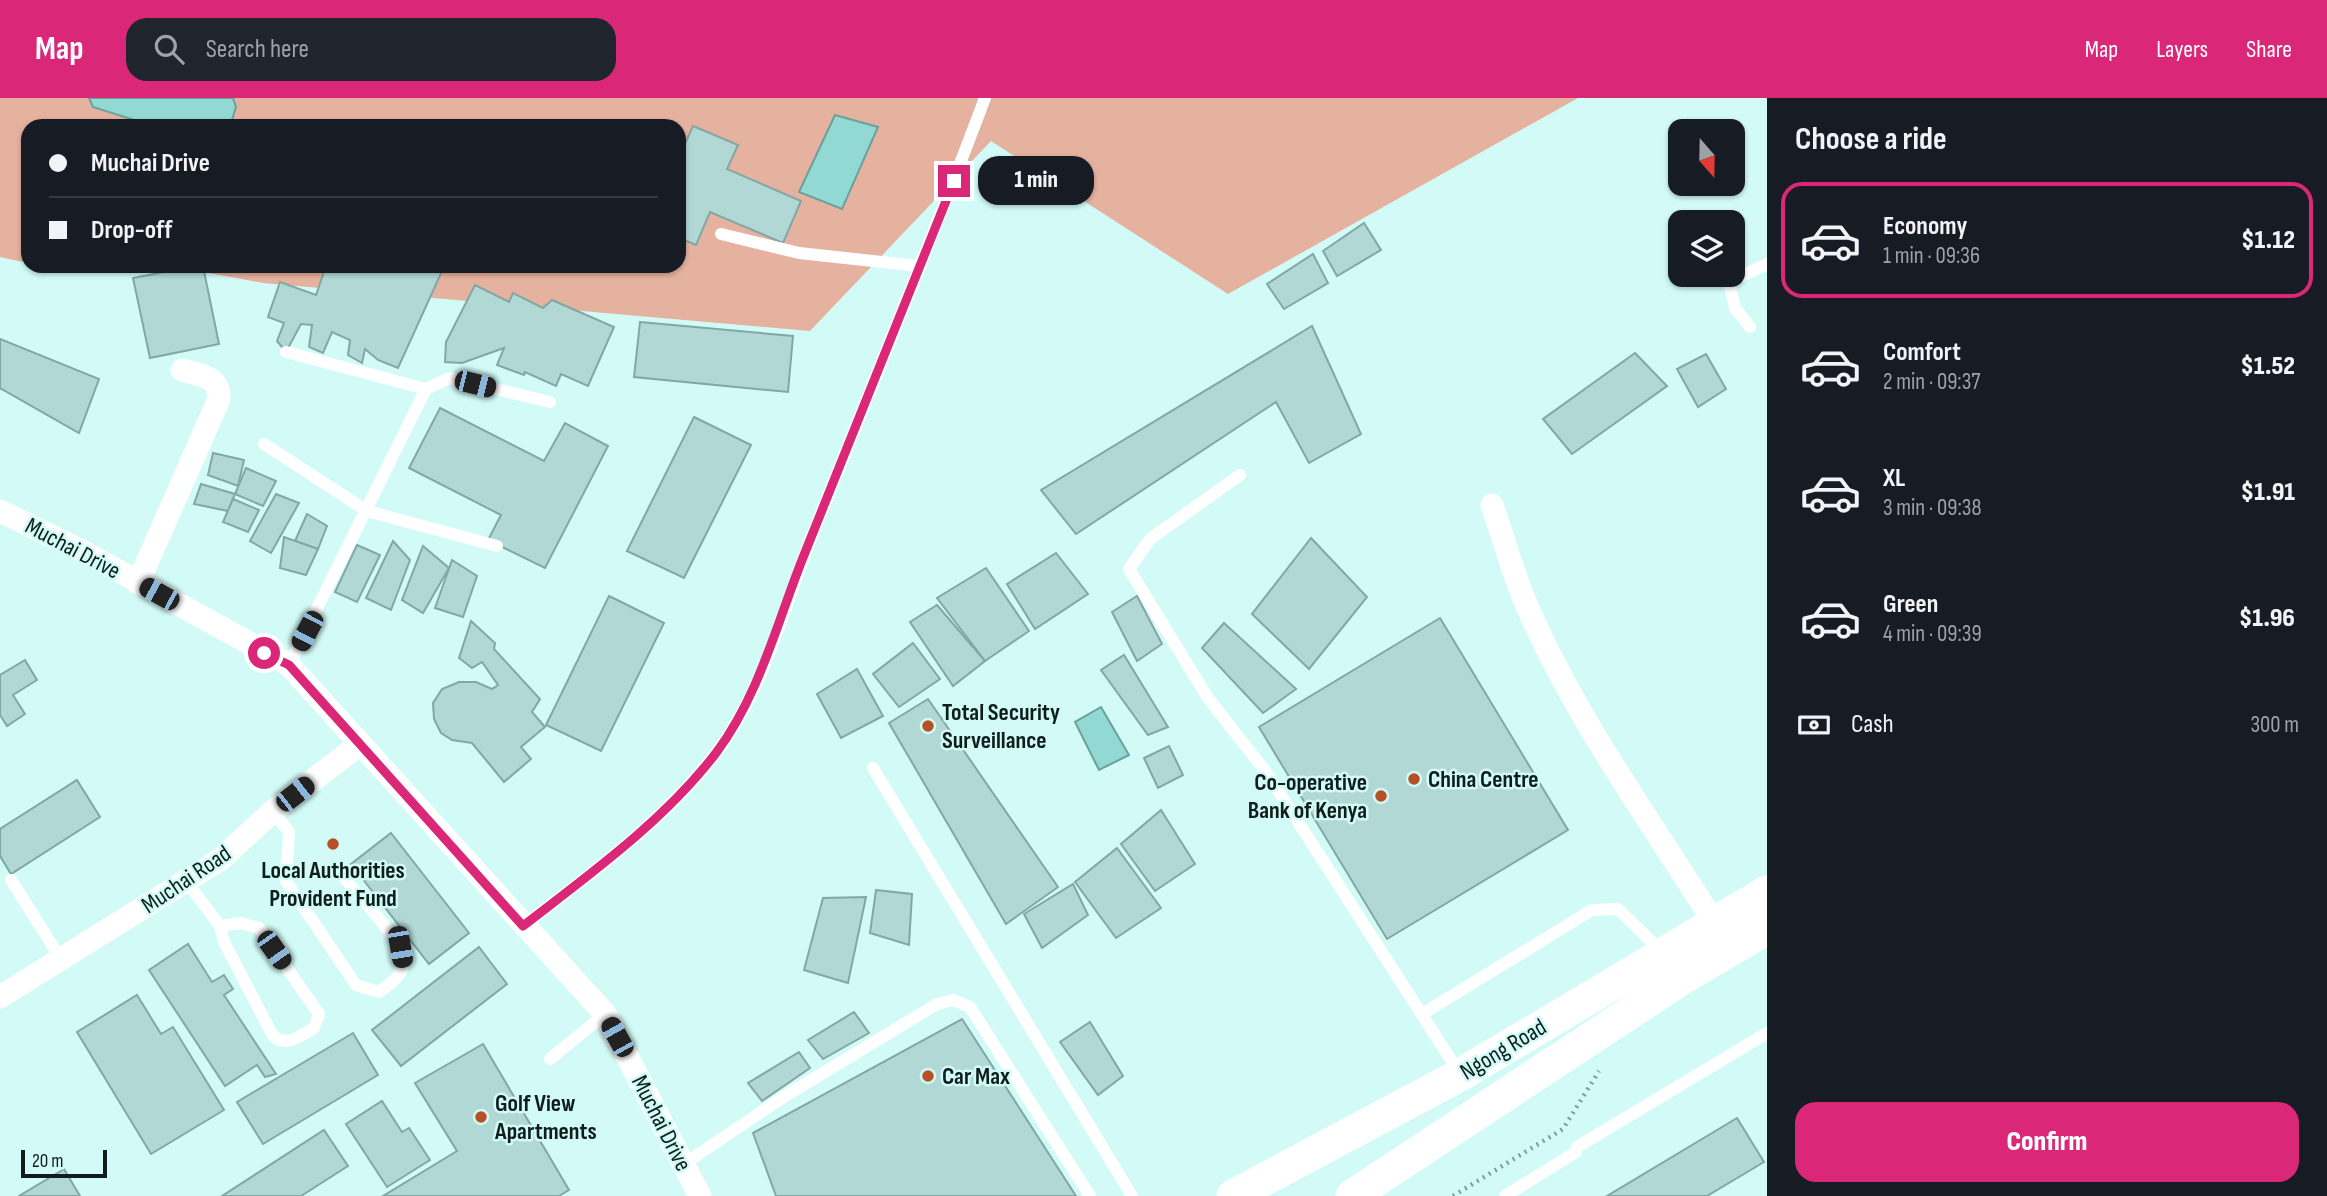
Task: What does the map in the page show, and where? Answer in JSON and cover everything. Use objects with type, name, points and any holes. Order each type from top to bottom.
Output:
[{"type":"main road","name":"Ngong Road","points":[[1233,1196],[1460,1075],[1767,892]]},
{"type":"main road","name":"Ngong Road","points":[[1352,1196],[1681,979],[1767,928]]},
{"type":"street","points":[[138,583],[219,399],[219,388],[213,379],[182,370]]},
{"type":"street","points":[[1492,505],[1527,604],[1551,656],[1608,757],[1715,924]]},
{"type":"street","name":"Muchai Drive","points":[[0,511],[289,665],[605,1014],[700,1196]]},
{"type":"street","name":"Muchai Road","points":[[0,997],[221,859],[273,811],[360,744]]},
{"type":"lane","points":[[523,926],[612,857],[685,788],[716,753],[741,714],[758,682],[794,579],[985,98]]},
{"type":"lane","points":[[721,234],[799,253],[919,267]]},
{"type":"lane","points":[[1750,327],[1735,309],[1729,282],[1767,264]]},
{"type":"lane","points":[[286,352],[426,389],[450,378],[550,402]]},
{"type":"lane","points":[[289,665],[426,389]]},
{"type":"lane","points":[[264,444],[367,511],[497,546]]},
{"type":"lane","points":[[1240,475],[1150,539],[1129,569],[1208,698],[1266,772],[1460,1075]]},
{"type":"lane","points":[[873,768],[1132,1196]]},
{"type":"lane","points":[[273,811],[289,832],[286,881],[356,985],[379,992],[396,979],[404,966],[400,947],[345,879]]},
{"type":"lane","points":[[11,880],[61,959]]},
{"type":"lane","points":[[186,881],[220,926],[224,942],[273,1036],[278,1041],[288,1042],[314,1028],[319,1014],[259,928],[241,923],[220,926]]},
{"type":"lane","points":[[1422,1014],[1592,910],[1618,909],[1663,953]]},
{"type":"lane","points":[[684,1164],[785,1096],[937,1004],[953,999],[970,1007],[1090,1196]]},
{"type":"lane","points":[[550,1059],[605,1014]]},
{"type":"lane","points":[[1505,1196],[1576,1152],[1577,1147],[1767,1033]]},
{"type":"path","points":[[1453,1196],[1563,1129],[1604,1064]]},
{"type":"shaded area","points":[[0,98],[1578,98],[1228,294],[991,141],[810,331],[263,283],[209,273],[686,273],[686,119],[21,119],[21,262],[0,257]]},
{"type":"water","points":[[89,98],[233,98],[236,107],[232,119],[131,119],[93,107]]},
{"type":"water","points":[[835,115],[878,127],[842,209],[799,192]]},
{"type":"water","points":[[1101,707],[1129,755],[1099,770],[1075,722]]},
{"type":"building","points":[[693,126],[738,145],[727,169],[801,201],[783,243],[710,212],[696,245],[686,241],[686,142]]},
{"type":"building","points":[[1364,223],[1381,250],[1337,276],[1323,251]]},
{"type":"building","points":[[1313,254],[1328,283],[1284,309],[1267,284]]},
{"type":"building","points":[[159,273],[204,273],[219,344],[150,358],[133,278]]},
{"type":"building","points":[[324,273],[441,273],[398,368],[378,360],[365,349],[362,363],[348,355],[350,340],[332,332],[323,353],[309,347],[312,325],[301,324],[286,352],[277,341],[284,323],[268,317],[280,282],[316,295]]},
{"type":"building","points":[[475,285],[509,302],[513,293],[543,308],[552,300],[614,327],[588,386],[561,374],[556,386],[525,372],[524,375],[497,365],[504,348],[462,363],[445,362],[446,342]]},
{"type":"building","points":[[640,322],[793,336],[788,392],[634,377]]},
{"type":"building","points":[[1312,326],[1361,434],[1309,463],[1276,402],[1076,534],[1041,490]]},
{"type":"building","points":[[0,339],[99,379],[79,433],[0,388]]},
{"type":"building","points":[[1635,353],[1667,386],[1572,454],[1543,419]]},
{"type":"building","points":[[1706,354],[1726,389],[1698,407],[1677,369]]},
{"type":"building","points":[[440,408],[544,461],[565,423],[608,446],[545,568],[488,540],[501,515],[409,468]]},
{"type":"building","points":[[694,417],[751,445],[684,578],[627,551]]},
{"type":"building","points":[[213,453],[244,460],[238,486],[208,475]]},
{"type":"building","points":[[246,468],[276,481],[263,506],[235,494]]},
{"type":"building","points":[[201,484],[235,494],[228,511],[194,504]]},
{"type":"building","points":[[276,494],[299,503],[271,553],[250,541]]},
{"type":"building","points":[[233,499],[259,510],[248,532],[223,522]]},
{"type":"building","points":[[307,514],[327,526],[318,549],[295,541]]},
{"type":"building","points":[[284,537],[318,549],[306,575],[280,568]]},
{"type":"building","points":[[1311,538],[1367,597],[1309,669],[1252,614]]},
{"type":"building","points":[[393,541],[410,560],[391,610],[366,598]]},
{"type":"building","points":[[357,545],[380,555],[357,602],[335,592]]},
{"type":"building","points":[[423,546],[449,568],[423,613],[402,600]]},
{"type":"building","points":[[1056,553],[1088,594],[1035,629],[1007,584]]},
{"type":"building","points":[[452,560],[477,576],[463,617],[435,608]]},
{"type":"building","points":[[986,568],[1029,631],[985,661],[937,598]]},
{"type":"building","points":[[609,596],[664,623],[601,751],[546,725]]},
{"type":"building","points":[[1137,596],[1162,644],[1137,661],[1112,612]]},
{"type":"building","points":[[937,605],[985,661],[953,686],[910,622]]},
{"type":"building","name":"China Centre","points":[[1440,618],[1568,830],[1387,939],[1259,727]]},
{"type":"building","points":[[471,621],[495,643],[494,649],[540,699],[532,712],[545,727],[521,747],[531,759],[504,782],[472,743],[452,740],[441,733],[434,719],[433,703],[442,689],[459,682],[476,682],[492,689],[498,685],[482,662],[472,668],[459,658]]},
{"type":"building","points":[[1224,623],[1296,689],[1263,713],[1202,648]]},
{"type":"building","points":[[913,643],[940,679],[899,707],[873,674]]},
{"type":"building","points":[[1124,655],[1168,727],[1148,735],[1101,670]]},
{"type":"building","points":[[25,660],[37,680],[13,695],[25,714],[7,726],[0,715],[0,675]]},
{"type":"building","points":[[857,669],[883,716],[841,738],[817,694]]},
{"type":"building","points":[[928,699],[1058,887],[1006,924],[889,723]]},
{"type":"building","points":[[1169,746],[1183,775],[1158,788],[1144,758]]},
{"type":"building","points":[[77,780],[100,817],[11,874],[0,856],[0,829]]},
{"type":"building","points":[[1161,810],[1195,864],[1155,891],[1121,844]]},
{"type":"building","points":[[391,833],[469,933],[429,964],[351,864]]},
{"type":"building","points":[[1117,848],[1161,908],[1116,938],[1075,882]]},
{"type":"building","points":[[1073,884],[1088,915],[1042,948],[1024,914]]},
{"type":"building","points":[[876,890],[912,894],[909,945],[870,933]]},
{"type":"building","points":[[866,897],[848,983],[804,970],[823,898]]},
{"type":"building","points":[[188,944],[212,982],[224,975],[233,989],[224,995],[276,1074],[265,1077],[257,1065],[225,1086],[149,970]]},
{"type":"building","points":[[479,947],[507,984],[401,1066],[372,1030]]},
{"type":"building","points":[[137,995],[161,1034],[173,1027],[224,1110],[151,1154],[77,1032]]},
{"type":"building","points":[[854,1012],[869,1033],[823,1059],[808,1040]]},
{"type":"building","name":"Car Max","points":[[962,1019],[1076,1196],[776,1196],[753,1133]]},
{"type":"building","points":[[1090,1022],[1123,1076],[1098,1095],[1060,1042]]},
{"type":"building","points":[[353,1033],[378,1075],[263,1144],[237,1102]]},
{"type":"building","name":"Golf View Apartments","points":[[483,1044],[569,1190],[559,1196],[383,1196],[457,1151],[415,1083]]},
{"type":"building","points":[[799,1052],[810,1068],[762,1101],[748,1083]]},
{"type":"building","points":[[382,1101],[402,1132],[409,1128],[430,1160],[387,1187],[346,1124]]},
{"type":"building","points":[[1737,1118],[1764,1162],[1707,1196],[1607,1196]]},
{"type":"building","points":[[324,1130],[348,1166],[301,1196],[222,1196]]},
{"type":"building","points":[[64,1169],[80,1196],[19,1196]]},
{"type":"place","name":"Total Security Surveillance","points":[[928,726]]},
{"type":"place","name":"China Centre","points":[[1414,779]]},
{"type":"place","name":"Co-operative Bank of Kenya","points":[[1381,796]]},
{"type":"place","name":"Local Authorities Provident Fund","points":[[333,844]]},
{"type":"place","name":"Car Max","points":[[928,1076]]},
{"type":"place","name":"Golf View Apartments","points":[[481,1117]]},
{"type":"route","points":[[264,653],[289,665],[523,926],[612,857],[685,788],[716,753],[741,714],[758,682],[794,579],[954,181]]}]
